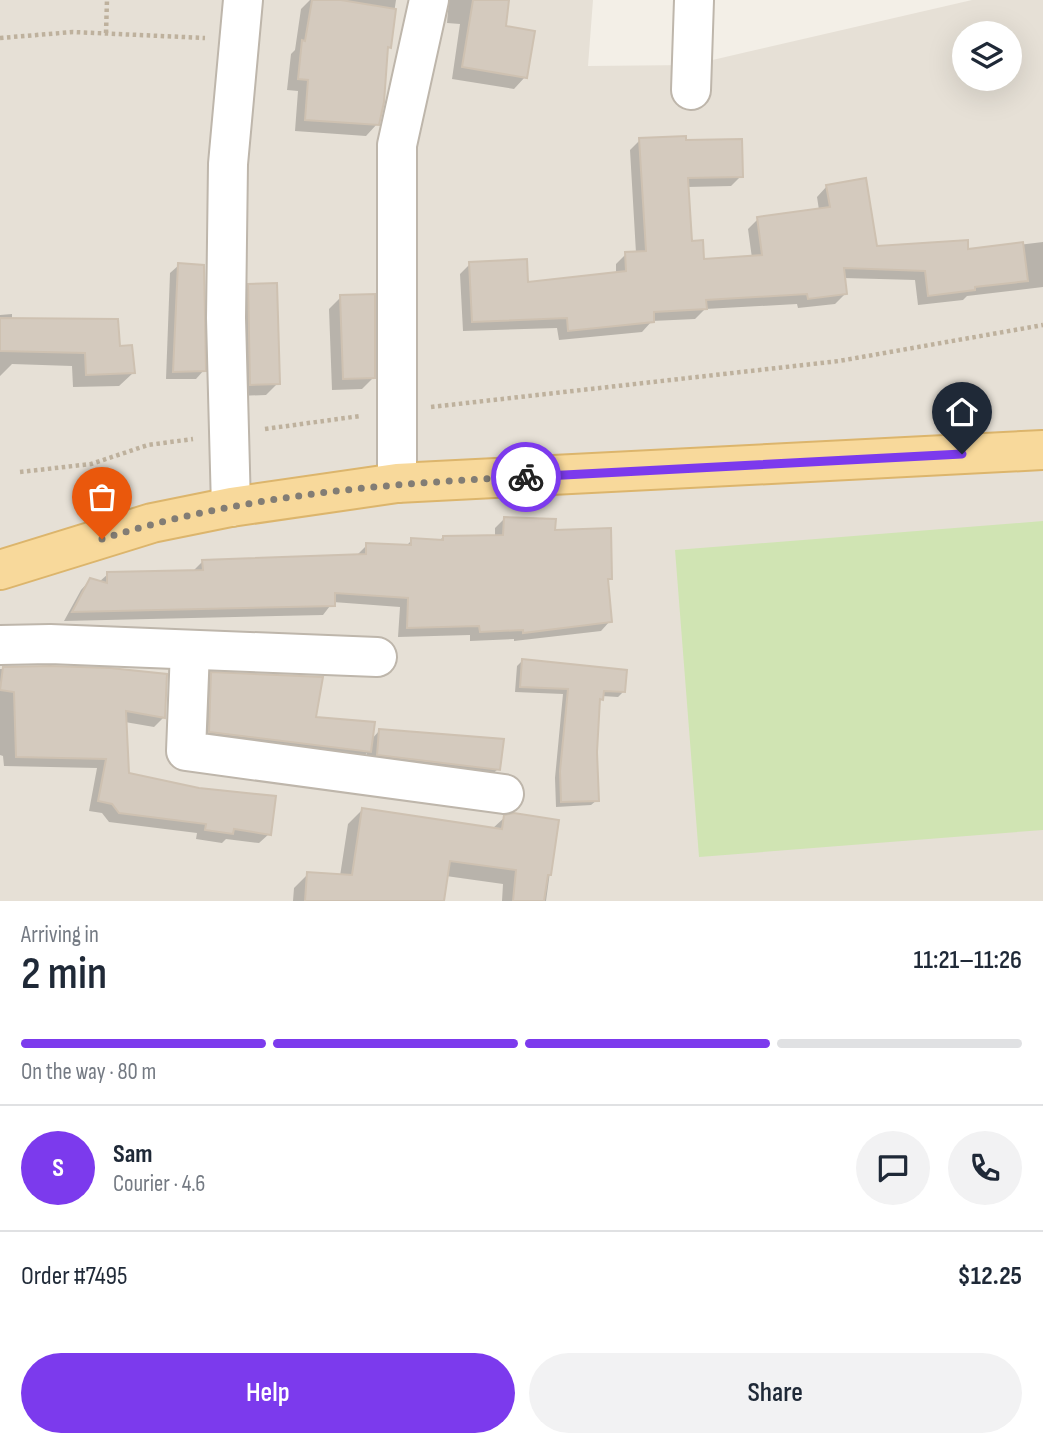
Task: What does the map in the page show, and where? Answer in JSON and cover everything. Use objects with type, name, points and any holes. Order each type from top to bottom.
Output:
[{"type":"main road","points":[[0,570],[152,523],[231,507],[397,483],[1043,450]]},
{"type":"street","points":[[231,507],[226,318],[228,164],[243,0]]},
{"type":"street","points":[[397,483],[397,145],[429,0]]},
{"type":"street","points":[[691,90],[694,0]]},
{"type":"street","points":[[0,645],[50,644],[377,657]]},
{"type":"street","points":[[190,650],[186,751],[504,794]]},
{"type":"path","points":[[106,33],[107,0]]},
{"type":"path","points":[[0,38],[73,32],[240,40]]},
{"type":"path","points":[[20,472],[91,464],[148,446],[228,433],[839,361],[1043,325]]},
{"type":"shaded area","points":[[0,0],[593,0],[588,66],[691,65],[972,0],[1043,0],[1043,901],[0,901]]},
{"type":"green space","points":[[1043,521],[1043,830],[699,857],[675,550]]},
{"type":"building","points":[[312,0],[341,0],[396,9],[391,48],[388,47],[384,102],[379,125],[305,120],[308,80],[298,79],[302,40],[305,41]]},
{"type":"building","points":[[473,0],[509,0],[506,26],[535,31],[527,78],[462,67]]},
{"type":"building","points":[[686,136],[686,140],[742,139],[743,177],[688,178],[692,241],[703,240],[704,259],[762,255],[757,217],[830,207],[826,185],[866,178],[877,246],[968,240],[968,249],[1023,242],[1028,281],[928,296],[925,271],[844,268],[847,294],[808,299],[807,294],[706,300],[707,309],[654,312],[654,322],[568,331],[567,318],[472,322],[469,262],[527,259],[528,282],[626,271],[625,252],[646,251],[639,138]]},
{"type":"building","points":[[178,263],[204,265],[206,371],[173,372]]},
{"type":"building","points":[[277,283],[280,384],[250,385],[248,284]]},
{"type":"building","points":[[375,294],[375,378],[343,379],[340,295]]},
{"type":"building","points":[[0,318],[118,319],[120,346],[132,345],[135,373],[86,375],[85,353],[0,351]]},
{"type":"building","points":[[504,517],[556,519],[555,530],[611,528],[612,579],[608,579],[612,622],[523,633],[523,630],[480,632],[479,626],[407,628],[408,598],[335,593],[335,606],[72,612],[90,578],[107,583],[107,572],[203,570],[202,560],[366,554],[366,543],[411,545],[411,538],[443,540],[443,536],[503,535]]},
{"type":"building","points":[[522,659],[627,670],[625,692],[604,691],[603,700],[600,699],[597,752],[599,801],[561,802],[560,771],[568,689],[520,687]]},
{"type":"building","points":[[50,666],[167,674],[165,718],[126,711],[129,773],[199,788],[276,796],[271,835],[234,829],[233,834],[205,830],[206,824],[119,813],[112,804],[98,801],[106,759],[16,757],[14,692],[0,690],[3,667]]},
{"type":"building","points":[[211,672],[323,677],[316,717],[375,722],[371,752],[209,732]]},
{"type":"building","points":[[379,729],[504,739],[500,770],[377,755]]},
{"type":"building","points":[[362,808],[502,829],[504,815],[514,813],[559,820],[551,875],[548,875],[544,901],[513,901],[516,870],[450,861],[444,901],[305,901],[307,872],[352,875]]},
{"type":"way so far","points":[[102,539],[152,523],[231,507],[397,483],[526,477]]},
{"type":"route","points":[[526,477],[962,454]]}]
